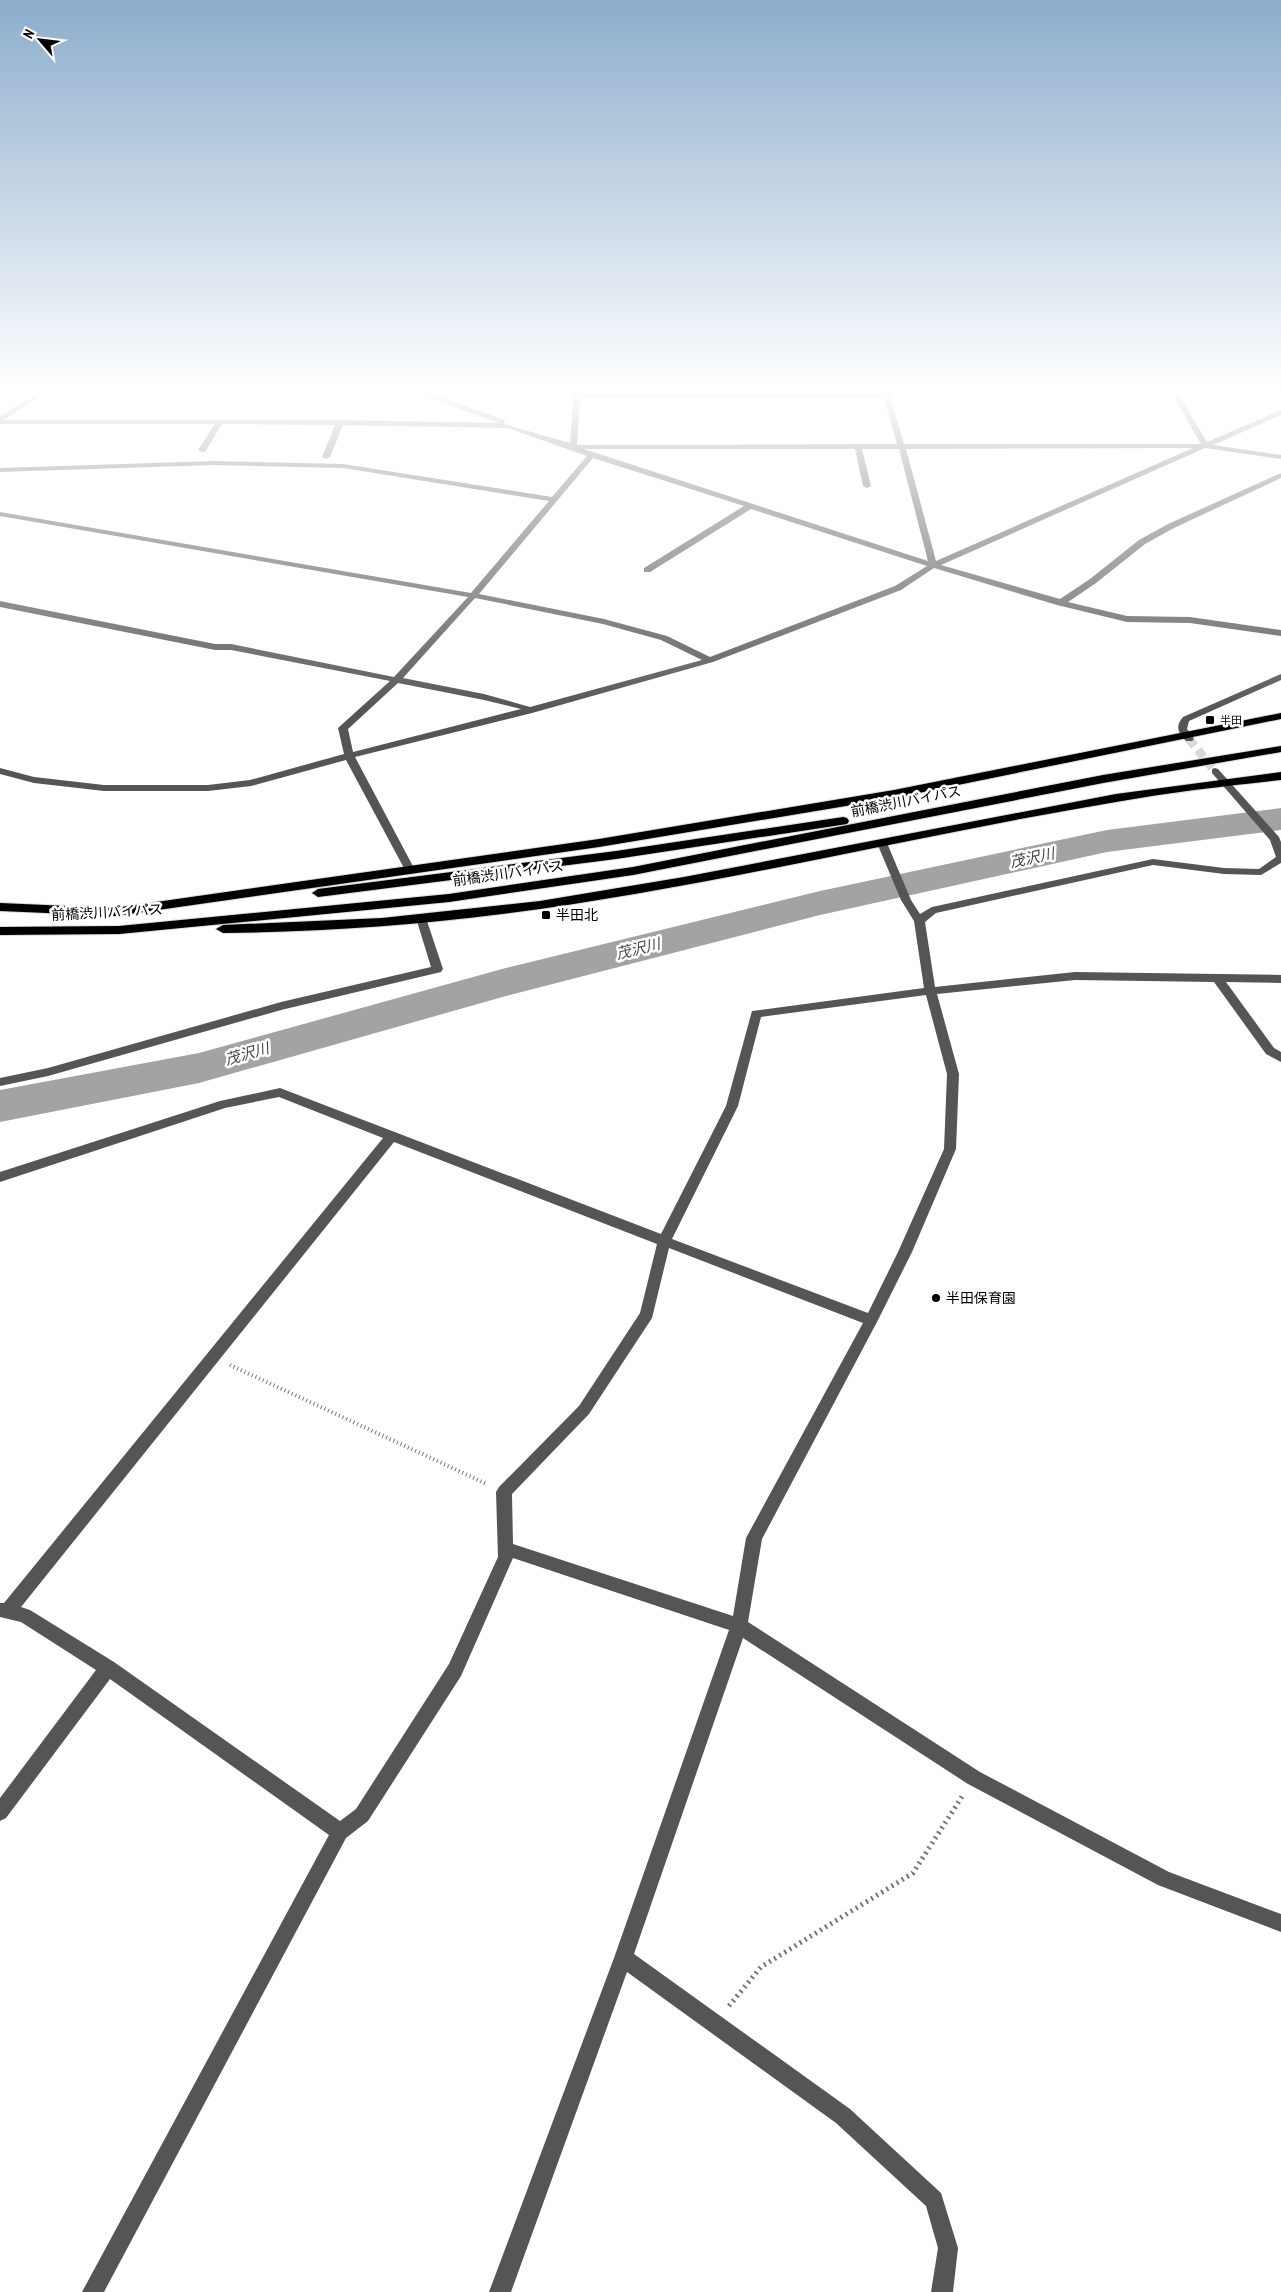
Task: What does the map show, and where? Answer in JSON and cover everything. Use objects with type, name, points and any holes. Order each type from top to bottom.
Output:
[{"type":"highway","points":[[106,913],[668,832],[894,794],[1187,737],[1281,716]]},
{"type":"highway","name":"前橋渋川バイパス","points":[[0,931],[62,932],[120,930],[449,898],[633,871],[1015,796],[1197,762],[1281,749]]},
{"type":"highway","points":[[120,930],[273,928],[421,918],[536,906],[634,891],[1117,798],[1281,776]]},
{"type":"highway","name":"前橋渋川バイパス","points":[[0,907],[106,913],[301,895],[446,878],[1015,796]]},
{"type":"highway","points":[[0,937],[62,932]]},
{"type":"street","points":[[535,497],[554,500]]},
{"type":"street","points":[[410,870],[349,756],[343,728],[396,680],[474,596],[557,497]]},
{"type":"street","points":[[722,497],[933,565],[1060,602],[1127,619],[1190,620],[1281,633]]},
{"type":"street","points":[[915,497],[933,565]]},
{"type":"street","points":[[0,771],[34,780],[104,788],[208,788],[251,784],[710,660],[898,588],[933,565],[1089,497]]},
{"type":"street","points":[[1060,602],[1093,581],[1142,542],[1171,526],[1234,497]]},
{"type":"street","points":[[647,570],[750,506]]},
{"type":"street","points":[[0,514],[474,596],[604,622],[664,638],[710,660]]},
{"type":"street","points":[[0,604],[215,647],[232,647],[484,697],[529,710]]},
{"type":"street","points":[[1187,737],[1182,730],[1182,723],[1190,716],[1281,677]]},
{"type":"street","points":[[918,921],[932,910],[1153,862],[1224,871],[1261,872],[1281,858],[1275,839],[1215,771]]},
{"type":"street","points":[[500,2292],[623,1958],[739,1626],[754,1538],[871,1320],[905,1252],[950,1149],[953,1074],[930,991],[918,921],[906,900],[882,843]]},
{"type":"street","points":[[0,1082],[48,1072],[281,1006],[437,968],[421,918]]},
{"type":"street","points":[[93,2292],[340,1832],[362,1815],[455,1670],[506,1557],[504,1492],[584,1410],[647,1314],[664,1241],[732,1106],[756,1014],[930,991],[1075,976],[1281,980]]},
{"type":"street","points":[[1219,980],[1270,1052],[1281,1058]]},
{"type":"street","points":[[0,1177],[224,1104],[280,1092],[871,1320]]},
{"type":"street","points":[[340,1832],[196,1728],[108,1668],[24,1615],[4,1610],[213,1358],[392,1136]]},
{"type":"street","points":[[505,1548],[739,1626],[974,1778],[1164,1879],[1281,1923]]},
{"type":"street","points":[[0,1812],[108,1668]]},
{"type":"street","points":[[623,1958],[843,2116],[934,2200],[948,2248],[942,2292]]},
{"type":"path","points":[[213,1358],[504,1492]]},
{"type":"path","points":[[714,2024],[761,1968],[913,1873],[974,1778]]},
{"type":"waterway","name":"茂沢川","points":[[0,1106],[199,1068],[502,983],[820,903],[1107,841],[1281,819]]},
{"type":"tunnel","points":[[1189,739],[1215,771]]},
{"type":"place","name":"半田","points":[[1210,720]]},
{"type":"place","name":"半田北","points":[[546,915]]},
{"type":"place","name":"半田保育園","points":[[936,1298]]}]
